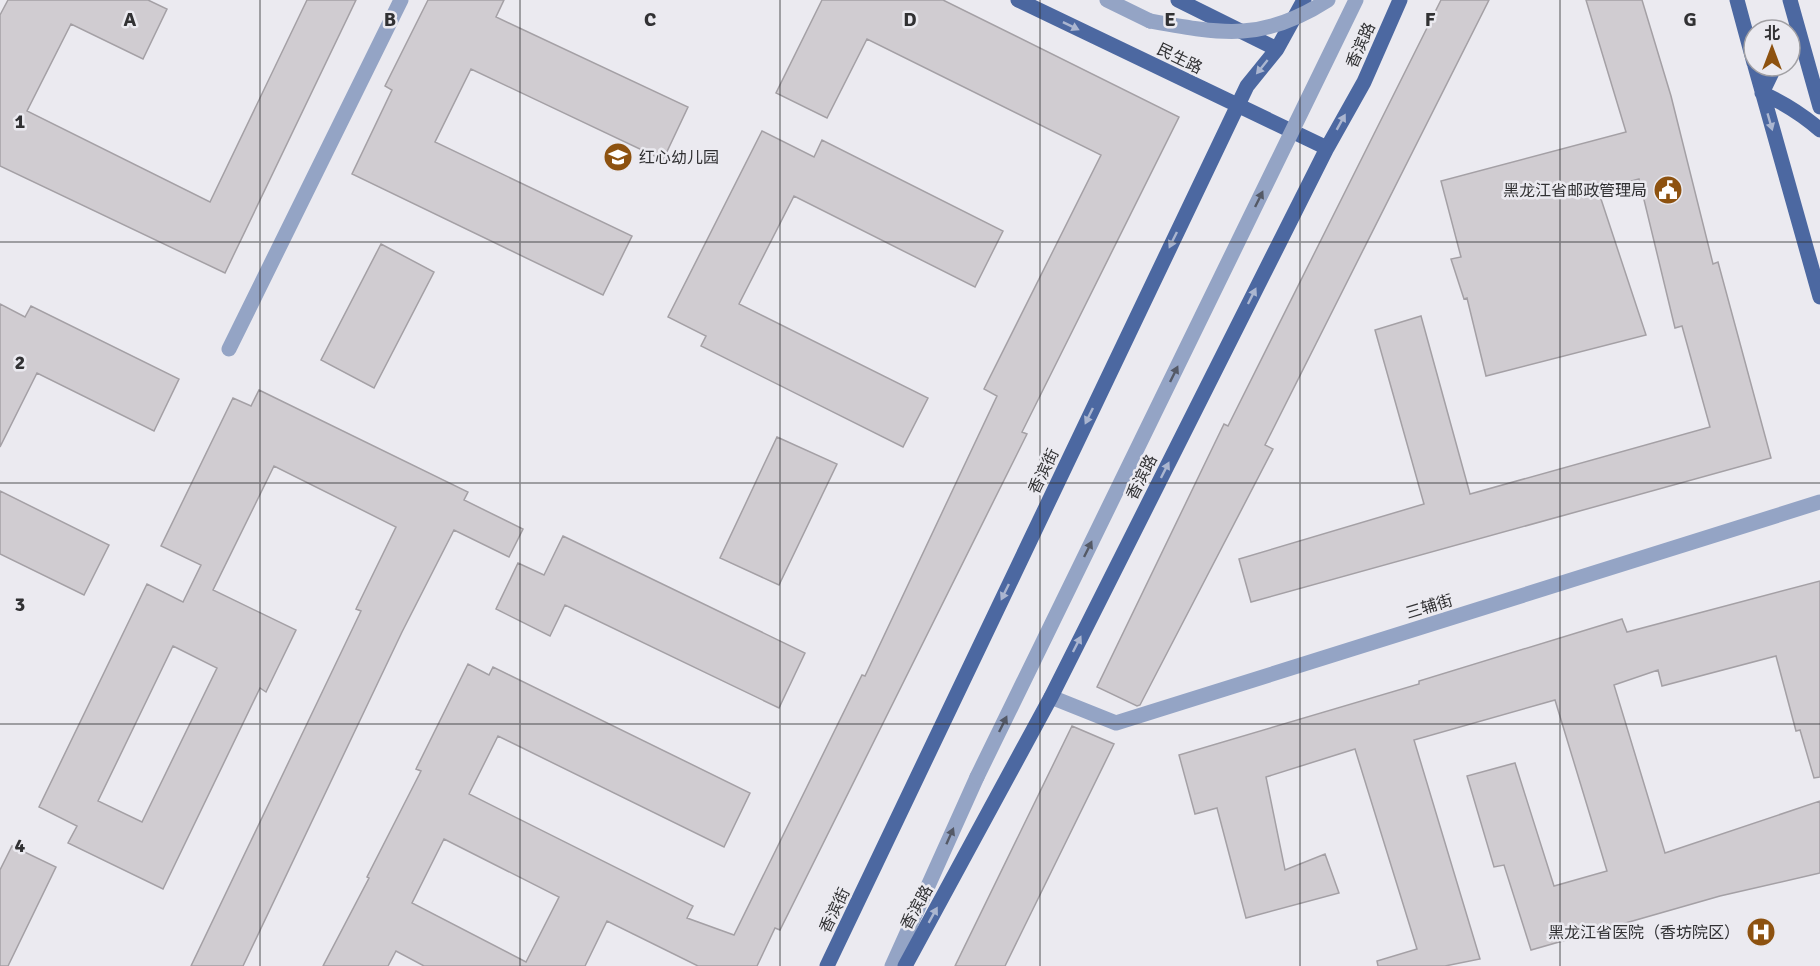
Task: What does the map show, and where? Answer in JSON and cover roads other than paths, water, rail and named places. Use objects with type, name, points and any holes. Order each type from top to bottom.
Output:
[{"type":"main road","name":"民生路","points":[[1018,0],[1327,148]]},
{"type":"main road","points":[[1178,0],[1277,49]]},
{"type":"main road","name":"香滨街","points":[[827,966],[1237,106],[1247,86],[1277,49],[1304,0]]},
{"type":"main road","name":"香滨路","points":[[905,966],[1051,697],[1327,148],[1364,81],[1400,0]]},
{"type":"main road","points":[[1737,0],[1742,19]]},
{"type":"main road","points":[[1787,18],[1789,0]]},
{"type":"main road","points":[[1789,0],[1820,107]]},
{"type":"main road","points":[[1758,78],[1820,297]]},
{"type":"main road","points":[[1762,93],[1769,78]]},
{"type":"main road","points":[[1762,93],[1783,102],[1820,130]]},
{"type":"street","points":[[229,349],[401,0]]},
{"type":"street","points":[[1107,0],[1150,21],[1231,33],[1273,27],[1306,14],[1329,0]]},
{"type":"street","points":[[892,966],[977,777],[1356,0]]},
{"type":"street","name":"三辅街","points":[[1051,697],[1116,723],[1820,502]]},
{"type":"place","name":"红心幼儿园","points":[[618,157]]},
{"type":"place","name":"黑龙江省邮政管理局","points":[[1668,190]]},
{"type":"place","name":"黑龙江省医院（香坊院区）","points":[[1761,932]]}]
